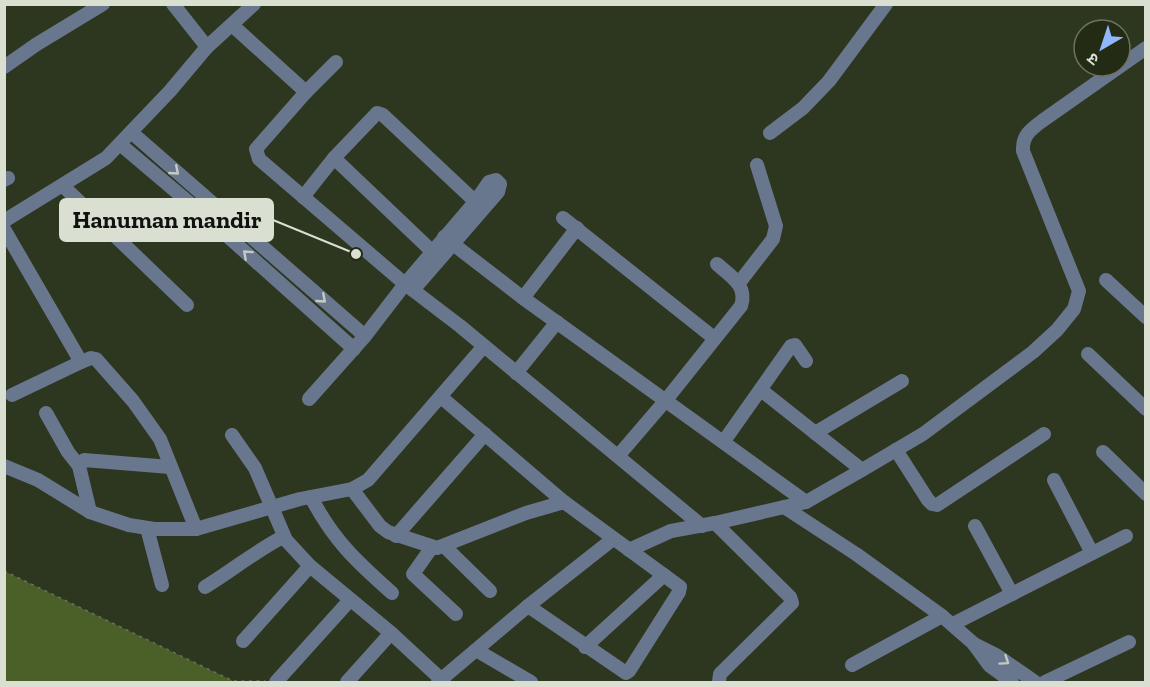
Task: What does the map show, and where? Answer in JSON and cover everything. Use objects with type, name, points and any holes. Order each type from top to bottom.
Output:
[{"type":"street","points":[[4,67],[103,4]]},
{"type":"street","points":[[173,4],[204,46],[207,46]]},
{"type":"street","points":[[4,221],[63,186],[106,158],[121,145],[207,46],[254,4]]},
{"type":"street","points":[[770,133],[803,108],[830,81],[886,4]]},
{"type":"street","points":[[232,25],[306,92]]},
{"type":"street","points":[[629,550],[671,531],[806,502],[923,434],[1033,352],[1056,330],[1074,309],[1079,291],[1023,151],[1023,141],[1029,131],[1042,121],[1146,48]]},
{"type":"street","points":[[336,62],[306,92],[256,150],[259,159],[409,287],[618,456],[708,524],[790,597],[792,603],[720,674],[719,682]]},
{"type":"street","points":[[303,197],[373,115],[380,113],[479,206],[309,399]]},
{"type":"street","points":[[131,132],[364,336]]},
{"type":"street","points":[[121,145],[205,216],[354,349]]},
{"type":"street","points":[[334,158],[436,256]]},
{"type":"street","points":[[739,283],[776,232],[758,165]]},
{"type":"street","points":[[63,186],[187,304]]},
{"type":"street","points":[[563,218],[714,338]]},
{"type":"street","points":[[523,298],[577,228]]},
{"type":"street","points":[[4,229],[8,245],[81,362]]},
{"type":"street","points":[[449,241],[523,298],[806,502]]},
{"type":"street","points":[[618,456],[741,306],[743,295],[739,283],[717,264]]},
{"type":"street","points":[[1106,279],[1146,317]]},
{"type":"street","points":[[516,373],[557,322]]},
{"type":"street","points":[[724,441],[793,345],[798,347],[806,361]]},
{"type":"street","points":[[4,466],[38,480],[90,512],[129,525],[147,528],[196,529],[311,497],[352,489],[368,480],[484,346]]},
{"type":"street","points":[[1088,354],[1146,409]]},
{"type":"street","points":[[12,395],[91,358],[102,363],[158,436],[196,529]]},
{"type":"street","points":[[815,433],[902,381]]},
{"type":"street","points":[[761,390],[862,470]]},
{"type":"street","points":[[441,397],[564,502],[680,587],[679,592],[626,673],[621,672],[528,606]]},
{"type":"street","points":[[46,413],[71,457],[79,465],[90,512]]},
{"type":"street","points":[[396,536],[485,434]]},
{"type":"street","points":[[896,450],[928,500],[937,505],[1044,434]]},
{"type":"street","points":[[232,435],[255,468],[273,507],[283,537],[310,566],[391,633],[441,682],[528,606],[613,539]]},
{"type":"street","points":[[1102,452],[1146,494]]},
{"type":"street","points":[[79,465],[84,460],[170,467]]},
{"type":"street","points":[[1054,480],[1092,553]]},
{"type":"street","points":[[352,489],[380,526],[396,536],[438,547],[490,591]]},
{"type":"street","points":[[311,497],[324,522],[347,551],[392,593]]},
{"type":"street","points":[[456,614],[413,574],[438,547],[526,513],[564,502]]},
{"type":"street","points":[[784,507],[948,620],[973,643],[989,665],[1012,682]]},
{"type":"street","points":[[975,526],[1012,594]]},
{"type":"street","points":[[147,528],[162,585]]},
{"type":"street","points":[[852,665],[948,620],[1012,594],[1126,536]]},
{"type":"street","points":[[205,587],[263,547],[283,537]]},
{"type":"street","points":[[243,641],[310,566]]},
{"type":"street","points":[[585,646],[664,575]]},
{"type":"street","points":[[272,682],[350,600]]},
{"type":"street","points":[[346,682],[391,633]]},
{"type":"street","points":[[1045,682],[1129,642]]},
{"type":"street","points":[[973,643],[996,655],[1035,682]]},
{"type":"street","points":[[476,650],[531,682]]},
{"type":"path","points":[[4,571],[233,681],[272,682]]},
{"type":"path","points":[[293,682],[340,682]]},
{"type":"green space","points":[[4,571],[233,681],[341,682],[5,682]]},
{"type":"place","name":"Hanuman mandir","points":[[356,254]]}]
